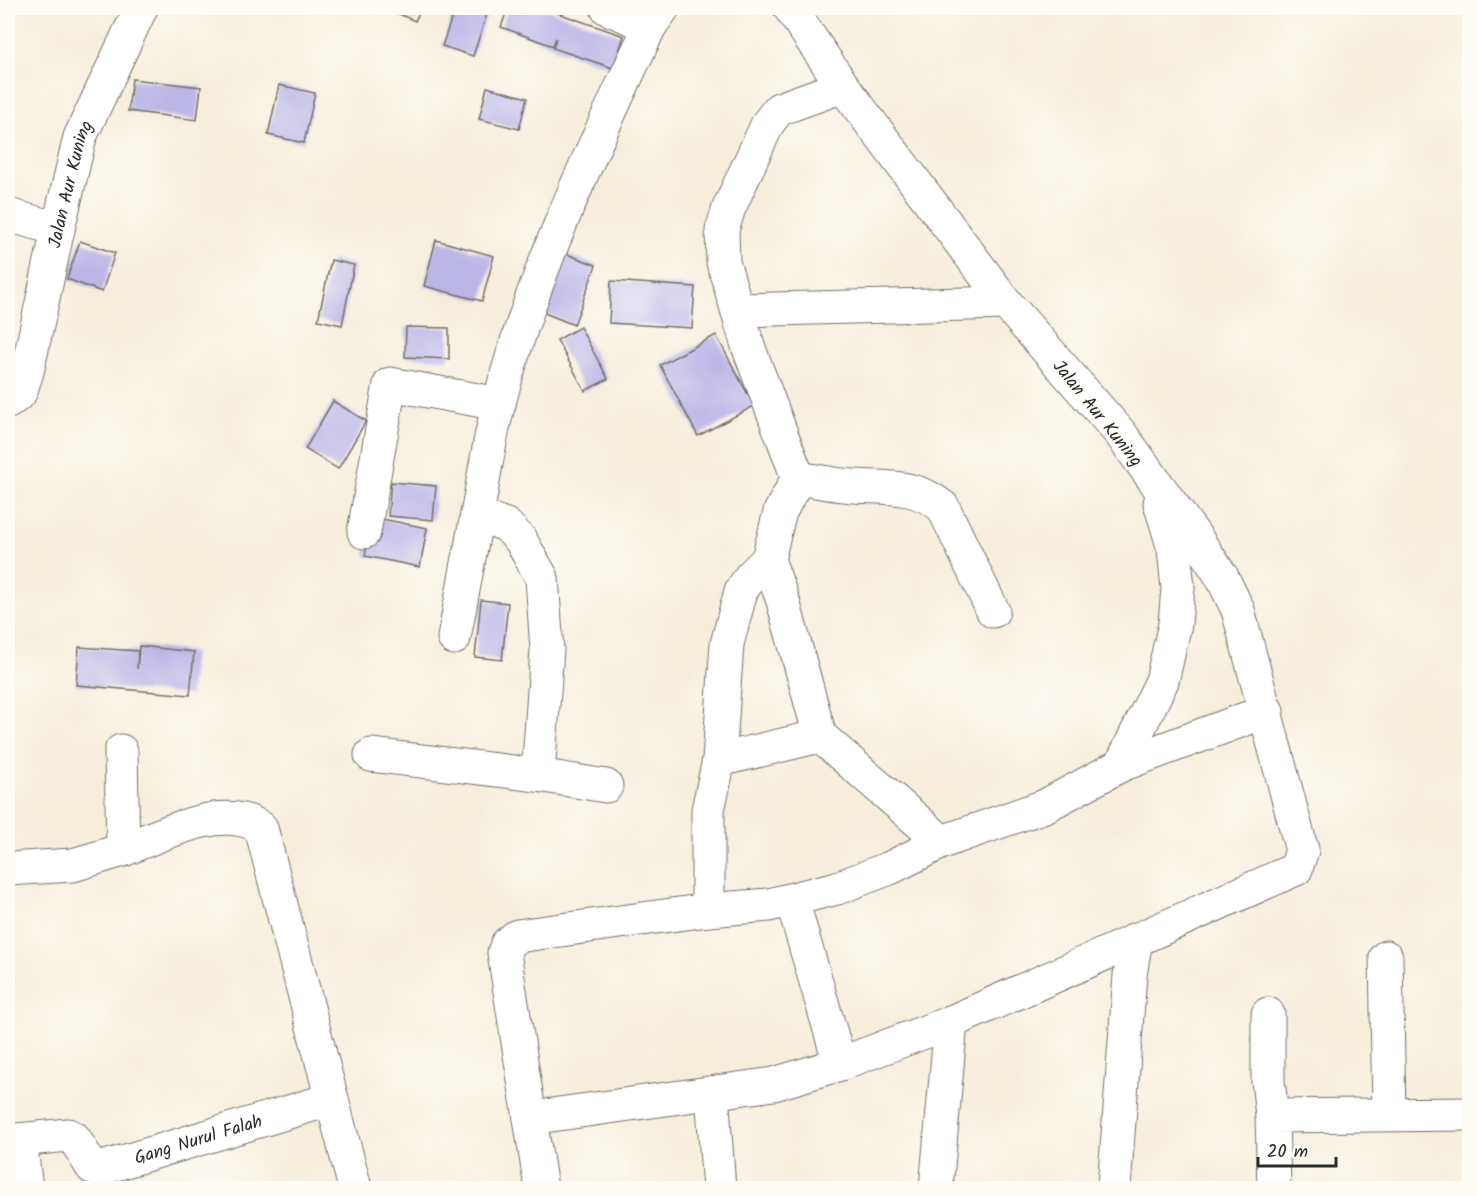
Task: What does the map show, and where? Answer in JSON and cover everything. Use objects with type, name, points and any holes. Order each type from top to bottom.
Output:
[{"type":"street","name":"Jalan Aur Kuning","points":[[8,402],[20,393],[27,372],[57,229],[80,137],[141,8]]},
{"type":"street","points":[[454,638],[498,404],[532,301],[574,189],[657,16],[607,8]]},
{"type":"street","name":"Jalan Aur Kuning","points":[[790,8],[843,87],[1006,303],[1120,433],[1194,535],[1222,577],[1238,610],[1267,711],[1302,850],[1296,869],[1136,939]]},
{"type":"street","points":[[708,910],[708,810],[719,760],[727,644],[741,591],[751,576],[768,559],[780,512],[798,478],[748,346],[723,262],[722,230],[729,208],[768,123],[779,109],[843,87]]},
{"type":"street","points":[[8,215],[57,229]]},
{"type":"street","points":[[738,310],[1006,303]]},
{"type":"street","points":[[364,532],[390,384],[498,404]]},
{"type":"street","points":[[798,478],[854,486],[896,485],[932,498],[943,507],[993,611]]},
{"type":"street","points":[[1121,765],[1162,681],[1175,624],[1178,588],[1174,549],[1155,484]]},
{"type":"street","points":[[477,515],[506,525],[520,539],[542,578],[547,650],[538,775]]},
{"type":"street","points":[[768,559],[783,601],[820,736],[942,842]]},
{"type":"street","points":[[542,1188],[504,953],[511,939],[517,936],[792,900],[837,888],[890,868],[942,842],[1045,806],[1121,765],[1267,711]]},
{"type":"street","points":[[719,760],[820,736]]},
{"type":"street","points":[[121,751],[123,850]]},
{"type":"street","points":[[371,755],[538,775],[606,786]]},
{"type":"street","points":[[8,869],[73,865],[123,850],[189,824],[233,817],[252,821],[261,828],[354,1184]]},
{"type":"street","points":[[792,900],[840,1064]]},
{"type":"street","points":[[530,1118],[774,1084],[840,1064],[951,1022],[1136,939]]},
{"type":"street","points":[[1114,1188],[1130,975],[1136,939]]},
{"type":"street","points":[[1386,957],[1389,1114]]},
{"type":"street","points":[[1268,1014],[1268,1080],[1272,1116],[1274,1188]]},
{"type":"street","points":[[936,1188],[951,1022]]},
{"type":"street","points":[[712,1093],[719,1188]]},
{"type":"street","name":"Gang Nurul Falah","points":[[14,1141],[68,1135],[74,1138],[92,1167],[99,1169],[332,1099]]},
{"type":"street","points":[[1272,1116],[1470,1114]]},
{"type":"street","points":[[14,1141],[26,1188]]},
{"type":"building","points":[[385,8],[421,8],[415,21]]},
{"type":"building","points":[[455,8],[489,8],[473,56],[442,46]]},
{"type":"building","points":[[508,8],[543,8],[624,36],[613,68],[553,48],[556,38],[553,46],[501,27]]},
{"type":"building","points":[[132,79],[201,87],[197,120],[128,111]]},
{"type":"building","points":[[279,85],[315,93],[304,143],[268,135]]},
{"type":"building","points":[[487,87],[527,98],[519,129],[479,119]]},
{"type":"building","points":[[436,240],[494,256],[482,301],[424,286]]},
{"type":"building","points":[[80,241],[115,253],[102,292],[67,279]]},
{"type":"building","points":[[564,253],[596,265],[574,325],[542,312]]},
{"type":"building","points":[[331,260],[354,265],[342,325],[318,320]]},
{"type":"building","points":[[611,281],[695,287],[692,328],[609,323]]},
{"type":"building","points":[[406,327],[449,328],[449,359],[405,357]]},
{"type":"building","points":[[580,327],[608,379],[585,391],[557,340]]},
{"type":"building","points":[[716,335],[754,406],[698,436],[660,365]]},
{"type":"building","points":[[333,401],[366,421],[338,469],[305,449]]},
{"type":"building","points":[[391,482],[436,486],[433,520],[388,516]]},
{"type":"building","points":[[372,517],[427,528],[420,567],[365,556]]},
{"type":"building","points":[[481,600],[508,603],[502,660],[475,657]]},
{"type":"building","points":[[139,646],[194,652],[190,695],[76,685],[79,647],[138,651],[137,669]]}]
